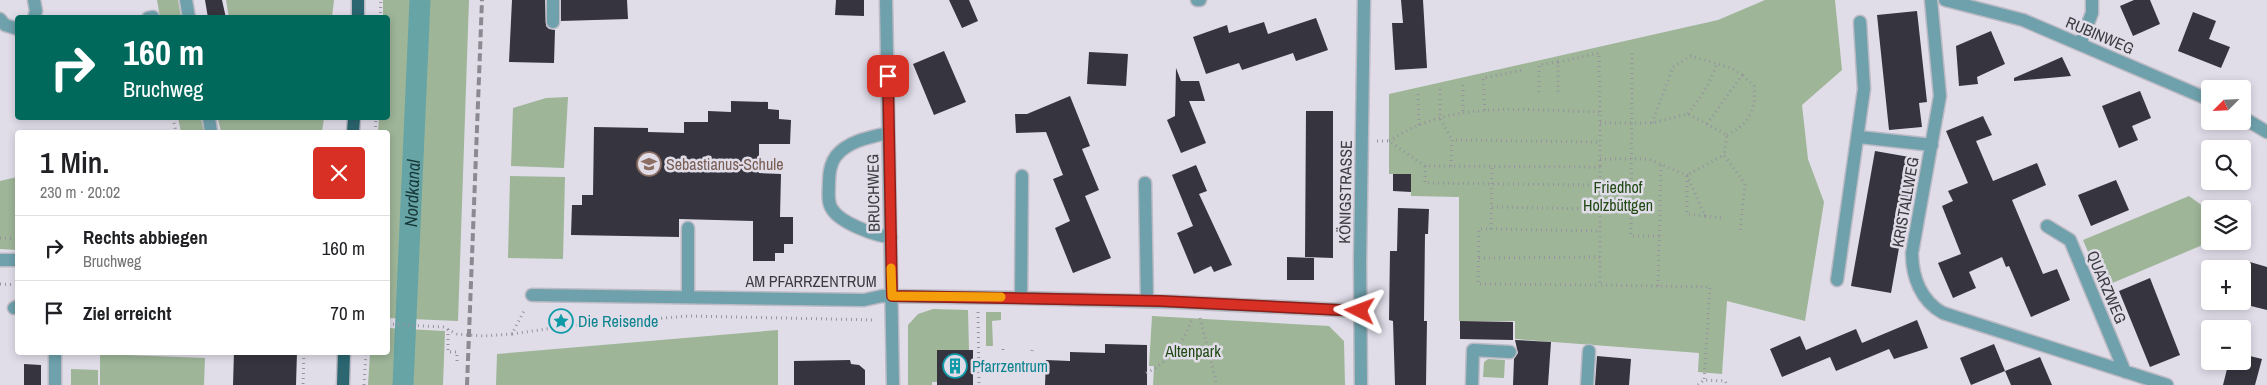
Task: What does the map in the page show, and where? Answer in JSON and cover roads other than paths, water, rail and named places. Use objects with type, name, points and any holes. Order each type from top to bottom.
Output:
[{"type":"main road","points":[[358,0],[358,15]]},
{"type":"main road","points":[[343,385],[344,355]]},
{"type":"street","points":[[34,0],[35,15]]},
{"type":"street","points":[[186,0],[189,15]]},
{"type":"street","points":[[553,22],[554,0]]},
{"type":"street","name":"BRUCHWEG","points":[[886,0],[893,385]]},
{"type":"street","name":"KÖNIGSTRASSE","points":[[1361,385],[1360,311],[1364,0]]},
{"type":"street","name":"KRISTALLWEG","points":[[1931,0],[1940,96],[1912,253],[1915,277],[1927,300],[1942,314],[2167,385]]},
{"type":"street","name":"RUBINWEG","points":[[1945,0],[2023,20],[2201,96]]},
{"type":"street","points":[[2080,44],[2092,13],[2092,0]]},
{"type":"street","points":[[1837,280],[1864,89],[1860,22]]},
{"type":"street","points":[[2251,122],[2267,132]]},
{"type":"street","points":[[888,133],[859,141],[836,156],[830,167],[829,187],[830,204],[838,216],[869,233],[890,237]]},
{"type":"street","points":[[1858,137],[1932,145]]},
{"type":"street","points":[[1021,298],[1022,176]]},
{"type":"street","points":[[1145,183],[1147,301]]},
{"type":"street","name":"QUARZWEG","points":[[2047,226],[2070,240],[2125,372]]},
{"type":"street","points":[[688,228],[688,296]]},
{"type":"street","points":[[0,260],[15,260]]},
{"type":"street","name":"AM PFARRZENTRUM","points":[[532,295],[864,300],[892,296],[977,297],[1147,301],[1360,311]]},
{"type":"street","points":[[1472,385],[1473,350],[1510,352]]},
{"type":"street","points":[[1587,385],[1589,351]]},
{"type":"street","points":[[55,355],[55,385]]},
{"type":"waterway","name":"Nordkanal","points":[[403,385],[420,0]]},
{"type":"railway","points":[[467,385],[482,0]]},
{"type":"place","name":"Sebastianus-Schule","points":[[649,164]]},
{"type":"place","name":"Die Reisende","points":[[561,321]]},
{"type":"place","name":"Pfarrzentrum","points":[[955,366]]},
{"type":"park label","name":"Friedhof Holzbüttgen","points":[[1618,196]]},
{"type":"park label","name":"Altenpark","points":[[1193,351]]}]
